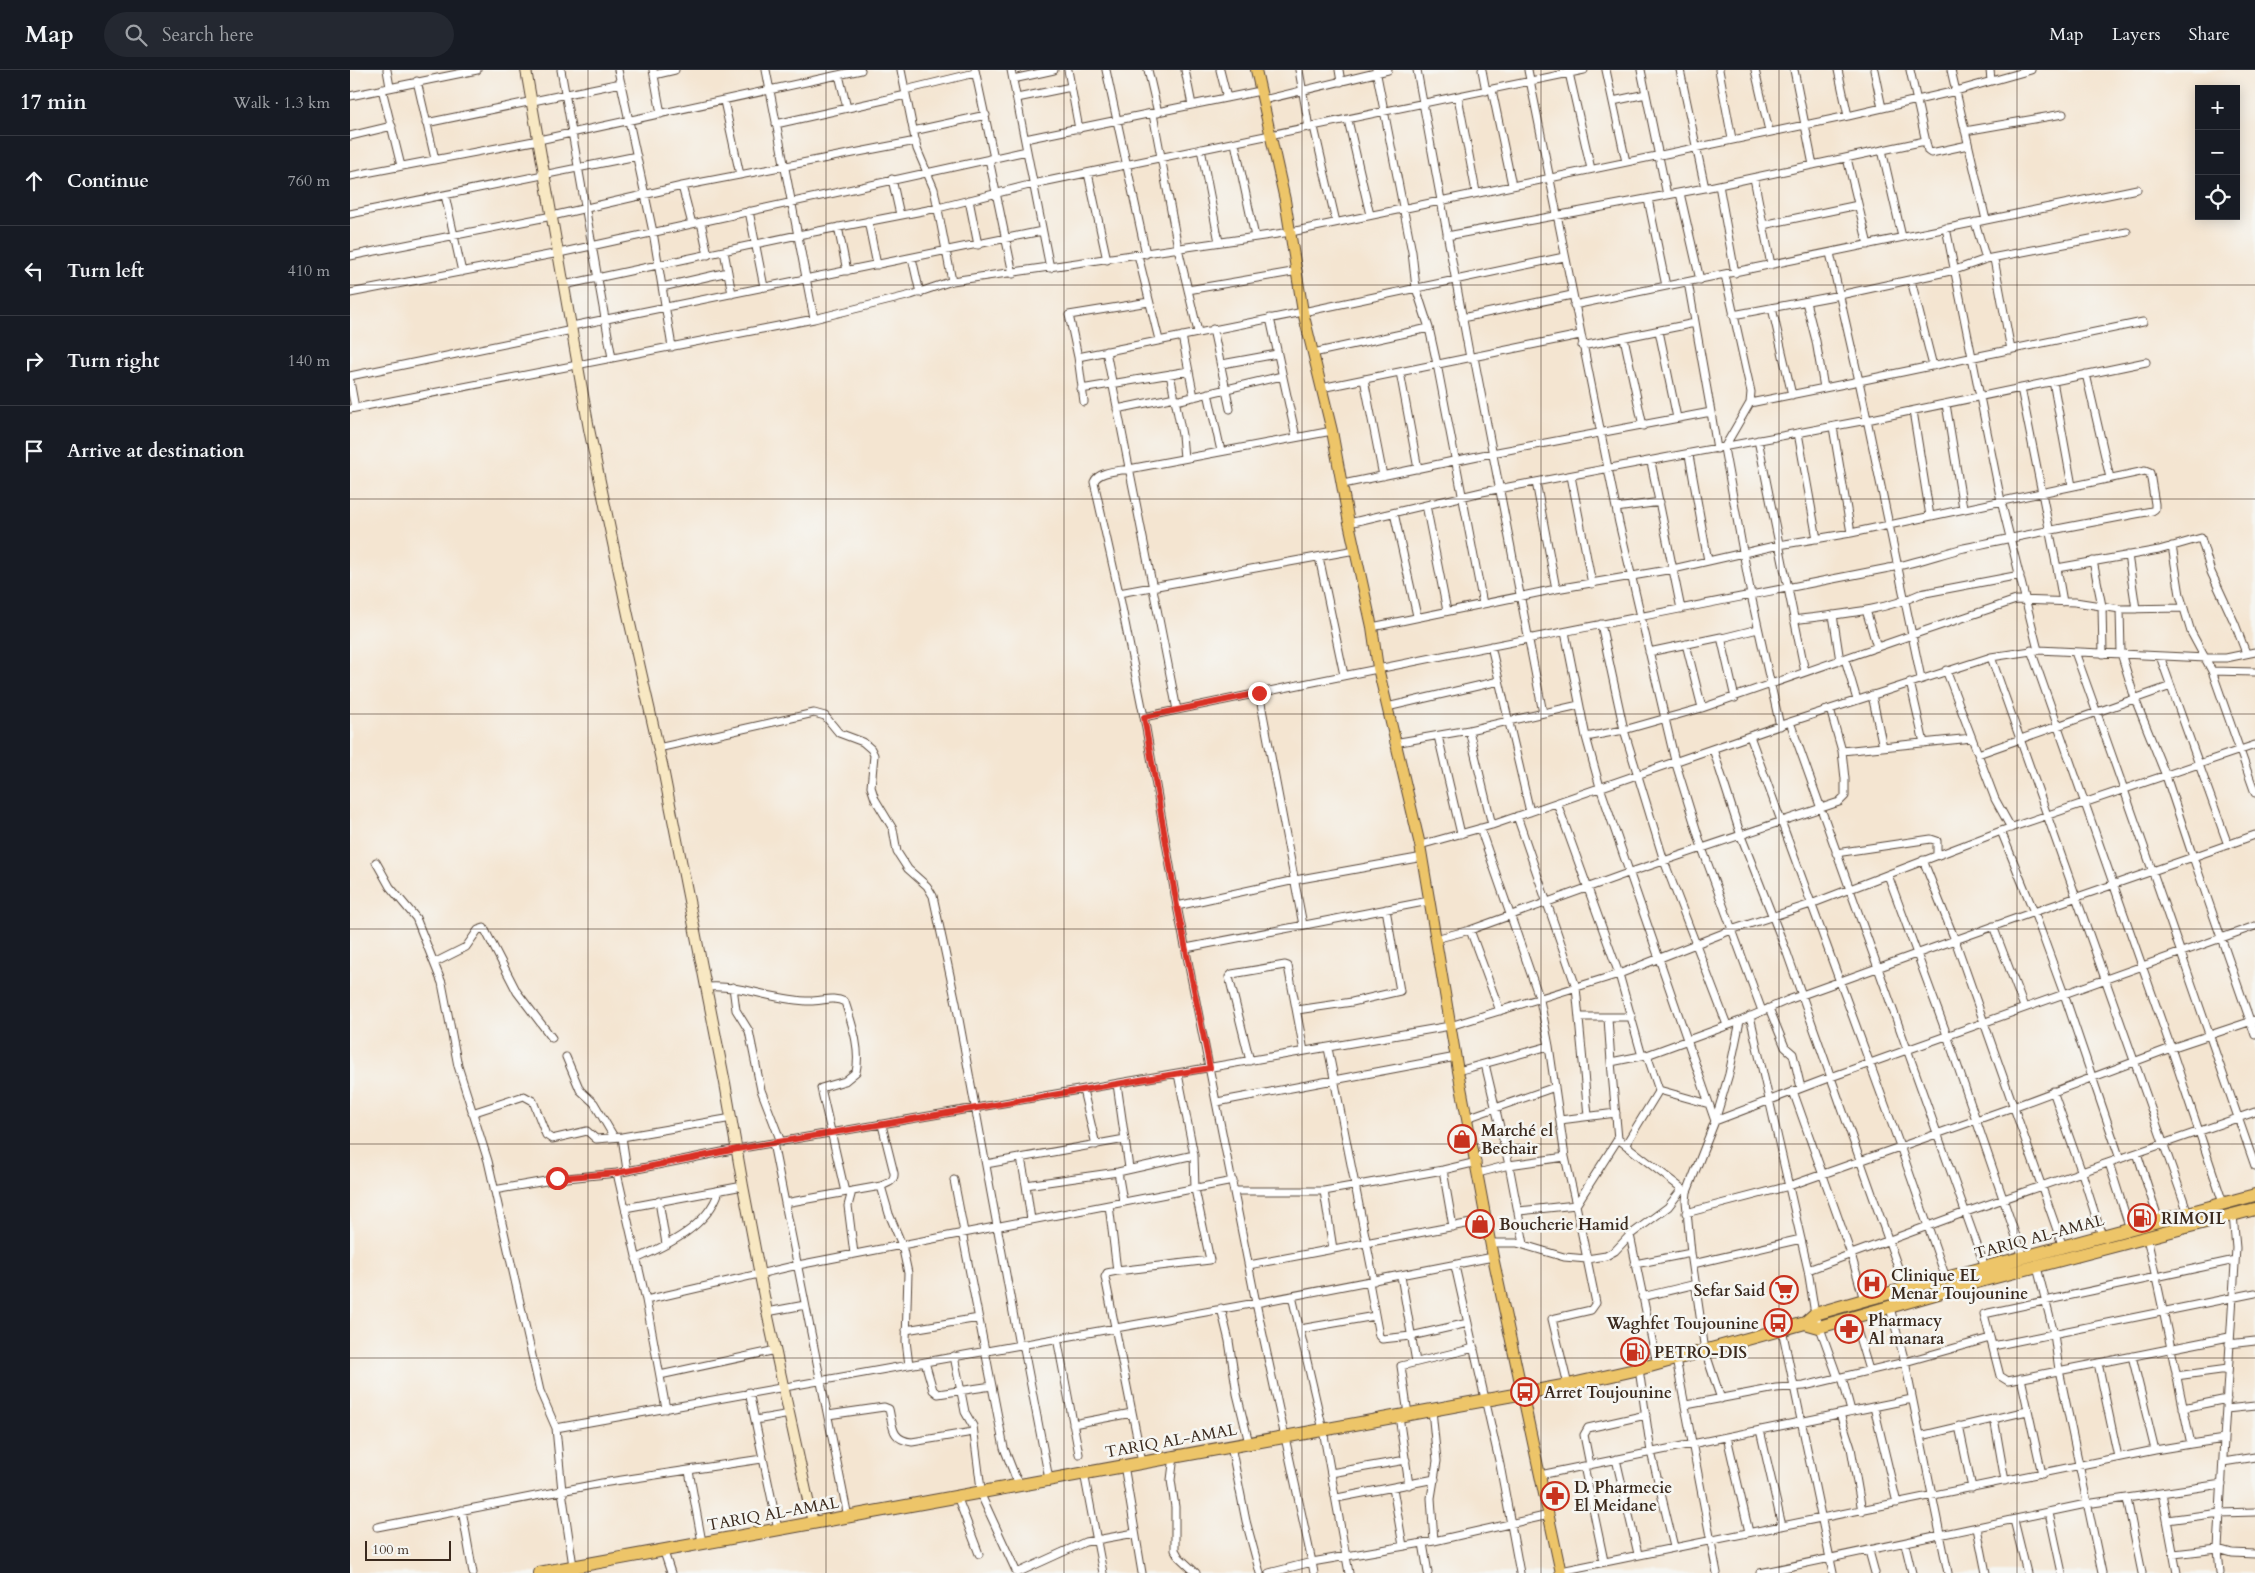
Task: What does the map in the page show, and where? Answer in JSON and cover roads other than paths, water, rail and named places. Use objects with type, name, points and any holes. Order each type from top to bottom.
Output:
[{"type":"highway","name":"TARIQ AL-AMAL","points":[[541,1573],[663,1549],[848,1517],[981,1491],[1568,1385],[1676,1359],[1805,1323],[1816,1314],[1864,1300],[2255,1195]]},
{"type":"highway","name":"TARIQ AL-AMAL","points":[[1819,1327],[2255,1209]]},
{"type":"highway","points":[[1805,1323],[1819,1327]]},
{"type":"main road","points":[[1256,70],[1298,271],[1303,312],[1343,484],[1349,523],[1372,627],[1378,668],[1394,743],[1423,858],[1450,1026],[1493,1257],[1561,1572]]},
{"type":"street","points":[[387,70],[390,87]]},
{"type":"street","points":[[350,96],[474,70]]},
{"type":"street","points":[[526,70],[589,429],[658,748],[707,987],[767,1312],[813,1523]]},
{"type":"street","points":[[560,70],[612,358]]},
{"type":"street","points":[[618,70],[653,232],[672,346]]},
{"type":"street","points":[[661,114],[653,72],[675,70]]},
{"type":"street","points":[[766,70],[814,319]]},
{"type":"street","points":[[350,176],[539,140],[861,70]]},
{"type":"street","points":[[901,70],[919,156],[927,172],[938,208],[952,281]]},
{"type":"street","points":[[1011,70],[1050,268]]},
{"type":"street","points":[[1013,79],[1054,70]]},
{"type":"street","points":[[1068,70],[1079,128]]},
{"type":"street","points":[[1106,70],[1146,254]]},
{"type":"street","points":[[1157,70],[1148,71],[1178,248],[1198,332]]},
{"type":"street","points":[[1185,70],[1192,105]]},
{"type":"street","points":[[1220,70],[1227,98]]},
{"type":"street","points":[[1299,70],[1302,91],[1336,222]]},
{"type":"street","points":[[1339,70],[1341,82]]},
{"type":"street","points":[[1025,139],[1227,98],[1302,91],[1377,71],[1388,70]]},
{"type":"street","points":[[1417,70],[1462,318],[1492,453],[1543,713]]},
{"type":"street","points":[[1482,70],[1512,185]]},
{"type":"street","points":[[1528,70],[1600,434],[1640,617],[1675,761],[1702,848],[1765,1009],[1785,1047],[1793,1054],[1801,1088]]},
{"type":"street","points":[[564,285],[798,234],[938,208],[1033,184],[1489,91],[1581,70]]},
{"type":"street","points":[[1606,70],[1626,162]]},
{"type":"street","points":[[1641,70],[1667,195]]},
{"type":"street","points":[[1680,70],[1705,188]]},
{"type":"street","points":[[1718,70],[1732,139]]},
{"type":"street","points":[[1755,70],[1769,131]]},
{"type":"street","points":[[1794,70],[1813,165]]},
{"type":"street","points":[[1838,70],[1848,116]]},
{"type":"street","points":[[1874,70],[1882,108]]},
{"type":"street","points":[[1910,70],[1928,151],[1931,153],[1968,145]]},
{"type":"street","points":[[1951,70],[1986,220]]},
{"type":"street","points":[[1990,70],[1991,81]]},
{"type":"street","points":[[350,381],[353,408],[814,319],[920,292],[952,281],[1013,274],[1290,232],[1848,116],[1956,91],[2031,70]]},
{"type":"street","points":[[776,124],[847,108],[975,71],[986,115],[996,194],[1013,274]]},
{"type":"street","points":[[1377,71],[1412,252],[1416,288],[1429,328],[1437,364],[1483,604]]},
{"type":"street","points":[[1569,74],[1591,169]]},
{"type":"street","points":[[839,75],[847,108]]},
{"type":"street","points":[[418,81],[435,159]]},
{"type":"street","points":[[426,123],[621,83]]},
{"type":"street","points":[[1017,98],[1071,87]]},
{"type":"street","points":[[382,89],[401,166]]},
{"type":"street","points":[[1613,101],[1646,94]]},
{"type":"street","points":[[1458,97],[1476,192]]},
{"type":"street","points":[[724,100],[740,175]]},
{"type":"street","points":[[1965,131],[2063,114]]},
{"type":"street","points":[[914,131],[986,115]]},
{"type":"street","points":[[1348,120],[1370,215]]},
{"type":"street","points":[[350,136],[392,126]]},
{"type":"street","points":[[350,256],[552,216],[682,186],[916,141]]},
{"type":"street","points":[[1447,236],[1556,214],[1680,193],[1926,141]]},
{"type":"street","points":[[1235,143],[1255,237]]},
{"type":"street","points":[[1201,149],[1219,242]]},
{"type":"street","points":[[1882,150],[1902,238]]},
{"type":"street","points":[[350,293],[593,246],[892,179],[1027,151]]},
{"type":"street","points":[[350,214],[638,156]]},
{"type":"street","points":[[1847,158],[1868,245]]},
{"type":"street","points":[[1088,173],[1107,260]]},
{"type":"street","points":[[1754,178],[1771,265]]},
{"type":"street","points":[[892,179],[900,215]]},
{"type":"street","points":[[1719,185],[1734,273]]},
{"type":"street","points":[[682,186],[692,224]]},
{"type":"street","points":[[1574,305],[2137,189]]},
{"type":"street","points":[[1680,193],[1700,280]]},
{"type":"street","points":[[445,195],[462,272]]},
{"type":"street","points":[[1648,199],[1666,286]]},
{"type":"street","points":[[969,200],[978,245]]},
{"type":"street","points":[[1763,225],[1858,205]]},
{"type":"street","points":[[749,211],[764,287]]},
{"type":"street","points":[[868,221],[877,265]]},
{"type":"street","points":[[701,222],[708,255]]},
{"type":"street","points":[[1975,222],[1990,259],[2011,350]]},
{"type":"street","points":[[838,227],[847,271]]},
{"type":"street","points":[[1946,228],[1972,358],[1982,396],[2001,501],[2026,600],[2034,650],[2112,884],[2171,1048],[2223,1203]]},
{"type":"street","points":[[350,376],[605,320],[1042,232]]},
{"type":"street","points":[[1733,315],[1840,295],[1955,270],[1990,259],[2127,232]]},
{"type":"street","points":[[724,251],[732,294]]},
{"type":"street","points":[[1830,253],[1860,381],[1921,678]]},
{"type":"street","points":[[1138,255],[1159,340]]},
{"type":"street","points":[[1078,356],[1303,312],[1564,257]]},
{"type":"street","points":[[912,258],[920,292]]},
{"type":"street","points":[[1188,290],[1298,271]]},
{"type":"street","points":[[662,287],[728,272]]},
{"type":"street","points":[[1720,449],[1750,403],[1750,384],[1725,275]]},
{"type":"street","points":[[1911,280],[1933,366]]},
{"type":"street","points":[[1688,282],[1710,412],[1720,449],[1780,726]]},
{"type":"street","points":[[1462,318],[1572,295]]},
{"type":"street","points":[[1084,402],[1078,356],[1069,315],[1149,302]]},
{"type":"street","points":[[1806,302],[1816,341],[1824,388]]},
{"type":"street","points":[[1772,308],[1792,395]]},
{"type":"street","points":[[1270,318],[1296,437]]},
{"type":"street","points":[[1750,403],[2142,322]]},
{"type":"street","points":[[1582,346],[1695,324]]},
{"type":"street","points":[[1313,353],[1429,328]]},
{"type":"street","points":[[1213,329],[1222,364],[1230,409]]},
{"type":"street","points":[[1659,331],[1677,418]]},
{"type":"street","points":[[1321,388],[1580,335]]},
{"type":"street","points":[[1182,336],[1194,397]]},
{"type":"street","points":[[1624,338],[1643,426]]},
{"type":"street","points":[[1106,351],[1177,710]]},
{"type":"street","points":[[1222,364],[1277,354]]},
{"type":"street","points":[[1349,523],[1499,489],[1833,427],[2146,362]]},
{"type":"street","points":[[1081,389],[1188,371]]},
{"type":"street","points":[[1400,372],[1418,469]]},
{"type":"street","points":[[1170,374],[1176,399],[1184,458]]},
{"type":"street","points":[[2086,374],[2110,478]]},
{"type":"street","points":[[1117,409],[1194,397],[1282,376]]},
{"type":"street","points":[[1364,379],[1383,476]]},
{"type":"street","points":[[2053,381],[2072,486]]},
{"type":"street","points":[[2021,388],[2050,530],[2062,602]]},
{"type":"street","points":[[1208,393],[1221,451]]},
{"type":"street","points":[[1946,404],[1963,508]]},
{"type":"street","points":[[1913,411],[1930,516]]},
{"type":"street","points":[[1343,484],[1492,453],[1710,412]]},
{"type":"street","points":[[1833,427],[1851,533]]},
{"type":"street","points":[[1314,1573],[1256,1303],[1177,906],[1144,717],[1094,482],[1100,475],[1332,431]]},
{"type":"street","points":[[1798,433],[1817,539]]},
{"type":"street","points":[[1758,440],[1805,672]]},
{"type":"street","points":[[1689,455],[1708,561]]},
{"type":"street","points":[[1651,462],[1681,609]]},
{"type":"street","points":[[1144,717],[1378,668],[1681,609],[1788,586],[1898,566],[2011,538],[2155,509],[2148,471],[1963,508],[1851,533],[1779,545],[1743,555],[1416,616],[1372,627]]},
{"type":"street","points":[[1571,476],[1592,584]]},
{"type":"street","points":[[1536,482],[1556,589]]},
{"type":"street","points":[[1616,508],[1660,502]]},
{"type":"street","points":[[1426,505],[1447,611]]},
{"type":"street","points":[[1394,513],[1416,616]]},
{"type":"street","points":[[2057,568],[2128,556],[2198,538],[2202,540],[2211,572],[2246,653]]},
{"type":"street","points":[[2172,546],[2183,608],[2194,638],[2212,671],[2255,794]]},
{"type":"street","points":[[1118,593],[1355,550]]},
{"type":"street","points":[[2128,556],[2136,610]]},
{"type":"street","points":[[1320,557],[1344,675]]},
{"type":"street","points":[[2094,562],[2102,606],[2103,654]]},
{"type":"street","points":[[1794,620],[1866,610],[1905,601],[1920,594],[2020,575]]},
{"type":"street","points":[[1586,737],[1624,730],[1735,698],[2016,600],[2062,602],[2136,610],[2183,608]]},
{"type":"street","points":[[2120,609],[2121,653],[2135,699],[2166,776],[2220,938],[2253,1021],[2255,1035]]},
{"type":"street","points":[[1866,610],[1877,647]]},
{"type":"street","points":[[1833,614],[1843,660],[1856,700]]},
{"type":"street","points":[[1601,624],[1624,730],[1664,861],[1727,1025]]},
{"type":"street","points":[[1649,652],[1758,629]]},
{"type":"street","points":[[1565,632],[1586,737],[1600,787],[1628,873],[1715,1121]]},
{"type":"street","points":[[1722,638],[1735,698]]},
{"type":"street","points":[[1686,644],[1702,708]]},
{"type":"street","points":[[1491,646],[1530,812]]},
{"type":"street","points":[[1420,845],[1492,825],[1790,722],[1921,678],[1991,657],[2034,650],[2206,658],[2226,658],[2255,652]]},
{"type":"street","points":[[2075,652],[2125,789],[2179,952],[2255,1166]]},
{"type":"street","points":[[2160,656],[2228,845]]},
{"type":"street","points":[[1991,657],[2188,1213]]},
{"type":"street","points":[[1946,670],[1995,799],[2011,828]]},
{"type":"street","points":[[2212,671],[2255,672]]},
{"type":"street","points":[[1387,707],[1499,681]]},
{"type":"street","points":[[1910,682],[1924,743]]},
{"type":"street","points":[[1978,754],[2172,686]]},
{"type":"street","points":[[1259,693],[1303,925]]},
{"type":"street","points":[[1872,695],[1883,747]]},
{"type":"street","points":[[1394,743],[1469,730],[1579,705]]},
{"type":"street","points":[[1435,939],[1470,930],[1628,873],[1741,836],[1844,799],[1845,779],[1842,751],[1830,709]]},
{"type":"street","points":[[658,748],[814,713],[824,716],[839,734],[863,742],[871,749],[874,755],[871,788],[875,799],[893,829],[896,852],[908,869],[927,886],[937,909],[997,1226],[1049,1479]]},
{"type":"street","points":[[1790,722],[1985,1266]]},
{"type":"street","points":[[1469,730],[1492,825]]},
{"type":"street","points":[[1438,736],[1461,834]]},
{"type":"street","points":[[1750,736],[1870,1063],[1946,1278]]},
{"type":"street","points":[[1842,751],[1972,738]]},
{"type":"street","points":[[494,1190],[557,1178],[617,1173],[737,1149],[1450,1026],[1540,1000],[1619,974],[1696,943],[1811,904],[2001,831],[2255,745]]},
{"type":"street","points":[[1713,749],[1741,836],[1802,995],[1906,1290]]},
{"type":"street","points":[[1557,803],[1659,1090]]},
{"type":"street","points":[[1517,816],[1576,987],[1581,1017],[1588,1116]]},
{"type":"street","points":[[1480,828],[1540,1000],[1566,1157],[1596,1303],[1591,1310],[1552,1319],[1568,1385]]},
{"type":"street","points":[[2001,831],[2034,912],[2064,994],[2120,1159]]},
{"type":"street","points":[[1612,1062],[1645,1055],[1740,1021],[1765,1009],[1839,981],[2255,835]]},
{"type":"street","points":[[1836,853],[1931,838],[1937,841],[1937,855]]},
{"type":"street","points":[[1177,906],[1295,880],[1423,858]]},
{"type":"street","points":[[1923,860],[1985,1022],[2063,1247]]},
{"type":"street","points":[[376,862],[390,887],[416,918],[444,989],[458,1066],[494,1190],[540,1391],[556,1428],[562,1491],[573,1566]]},
{"type":"street","points":[[1888,875],[1947,1036],[2023,1257]]},
{"type":"street","points":[[1186,948],[1429,901]]},
{"type":"street","points":[[1297,1010],[1352,1002],[1400,991],[1386,909]]},
{"type":"street","points":[[1993,926],[2024,1007]]},
{"type":"street","points":[[1715,1121],[1907,1049],[2255,926]]},
{"type":"street","points":[[434,963],[466,947],[478,930],[484,928],[517,992],[552,1038]]},
{"type":"street","points":[[1470,930],[1500,1011]]},
{"type":"street","points":[[1250,1061],[1230,975],[1285,965],[1289,968],[1304,1051]]},
{"type":"street","points":[[707,987],[733,987],[795,1000],[811,1001],[838,998],[845,1002],[858,1061],[856,1072],[845,1080],[821,1088],[831,1134],[848,1192],[854,1254]]},
{"type":"street","points":[[733,987],[736,1010],[749,1031],[761,1090],[781,1142]]},
{"type":"street","points":[[1750,1016],[1808,1270],[1819,1327],[1851,1411]]},
{"type":"street","points":[[1581,1017],[1632,1017]]},
{"type":"street","points":[[1576,1205],[1618,1139],[1608,1018]]},
{"type":"street","points":[[1491,1243],[1524,1244],[1564,1257],[1587,1259],[1606,1256],[1615,1252],[1630,1236],[1668,1207],[1685,1190],[1715,1121],[1729,1074],[1740,1021]]},
{"type":"street","points":[[1686,1213],[1789,1186],[2013,1107],[2171,1048],[2253,1021]]},
{"type":"street","points":[[1458,1071],[1549,1046]]},
{"type":"street","points":[[1328,1048],[1367,1243],[1379,1336],[1382,1339],[1412,1336],[1468,1323]]},
{"type":"street","points":[[566,1057],[580,1090],[594,1103],[618,1137],[627,1170]]},
{"type":"street","points":[[1216,1102],[1456,1057]]},
{"type":"street","points":[[1485,1064],[1494,1109],[1510,1166],[1524,1244]]},
{"type":"street","points":[[1142,1462],[1105,1277],[1107,1273],[1118,1271],[1210,1260],[1195,1189],[1194,1156],[1178,1074]]},
{"type":"street","points":[[1117,1084],[1129,1168]]},
{"type":"street","points":[[1467,1118],[1555,1087]]},
{"type":"street","points":[[1083,1090],[1096,1145]]},
{"type":"street","points":[[1659,1090],[1709,1104]]},
{"type":"street","points":[[1626,1144],[1659,1090]]},
{"type":"street","points":[[1793,1091],[1851,1254],[1864,1300]]},
{"type":"street","points":[[2053,1091],[2102,1236]]},
{"type":"street","points":[[472,1113],[524,1096],[529,1098],[535,1105],[548,1138],[552,1139],[587,1131],[596,1139],[618,1137],[732,1118]]},
{"type":"street","points":[[1808,1270],[1966,1212],[2255,1112]]},
{"type":"street","points":[[1560,1120],[1616,1113]]},
{"type":"street","points":[[785,1203],[881,1186],[891,1182],[895,1177],[882,1125]]},
{"type":"street","points":[[1618,1139],[1685,1190],[1686,1213],[1705,1350],[1721,1399]]},
{"type":"street","points":[[986,1164],[1125,1140]]},
{"type":"street","points":[[773,1143],[848,1517]]},
{"type":"street","points":[[2137,1154],[2159,1221]]},
{"type":"street","points":[[1026,1185],[1118,1172],[1129,1168],[1194,1156]]},
{"type":"street","points":[[1478,1173],[1566,1157]]},
{"type":"street","points":[[1021,1158],[1031,1220]]},
{"type":"street","points":[[1235,1191],[1324,1191],[1355,1184],[1443,1170],[1476,1162]]},
{"type":"street","points":[[2108,1163],[2130,1229]]},
{"type":"street","points":[[1443,1170],[1453,1227]]},
{"type":"street","points":[[1118,1172],[1123,1201]]},
{"type":"street","points":[[617,1173],[646,1300],[666,1409]]},
{"type":"street","points":[[954,1180],[1004,1448],[1012,1471],[1021,1485]]},
{"type":"street","points":[[646,1300],[798,1265],[1233,1181]]},
{"type":"street","points":[[625,1208],[743,1186]]},
{"type":"street","points":[[881,1186],[889,1214],[902,1244],[908,1273],[906,1330],[909,1365]]},
{"type":"street","points":[[636,1259],[666,1244],[705,1216],[716,1201],[719,1190]]},
{"type":"street","points":[[1324,1191],[1333,1250]]},
{"type":"street","points":[[659,1201],[666,1244]]},
{"type":"street","points":[[1109,1205],[1118,1271]]},
{"type":"street","points":[[1519,1211],[1576,1205]]},
{"type":"street","points":[[2220,1573],[2218,1549],[2235,1260],[2233,1215]]},
{"type":"street","points":[[1249,1266],[1487,1220]]},
{"type":"street","points":[[1630,1236],[1657,1364]]},
{"type":"street","points":[[2147,1238],[2165,1312],[2169,1348],[2191,1444]]},
{"type":"street","points":[[1693,1264],[1801,1239]]},
{"type":"street","points":[[1636,1264],[1691,1253]]},
{"type":"street","points":[[556,1428],[1256,1303],[1455,1266],[1493,1257]]},
{"type":"street","points":[[2235,1260],[1984,1314],[2000,1376],[2008,1381],[2169,1348],[2229,1341],[2255,1341]]},
{"type":"street","points":[[1455,1266],[1485,1399],[1520,1573]]},
{"type":"street","points":[[2037,1267],[2047,1299],[2078,1466],[2102,1573]]},
{"type":"street","points":[[1401,1276],[1416,1362]]},
{"type":"street","points":[[1642,1297],[1696,1284]]},
{"type":"street","points":[[1992,1346],[2255,1293]]},
{"type":"street","points":[[1292,1296],[1324,1430],[1349,1573]]},
{"type":"street","points":[[767,1312],[805,1305]]},
{"type":"street","points":[[1221,1308],[1229,1341],[1237,1394],[1249,1443]]},
{"type":"street","points":[[1890,1308],[1905,1362],[1948,1573]]},
{"type":"street","points":[[1300,1329],[1375,1316]]},
{"type":"street","points":[[1854,1317],[1869,1370]]},
{"type":"street","points":[[906,1330],[979,1318]]},
{"type":"street","points":[[1782,1329],[1820,1520],[1833,1573]]},
{"type":"street","points":[[1057,1338],[1079,1454]]},
{"type":"street","points":[[1686,1405],[1840,1378],[1990,1338]]},
{"type":"street","points":[[1409,1485],[1401,1366],[1474,1348]]},
{"type":"street","points":[[660,1375],[776,1350]]},
{"type":"street","points":[[954,1356],[965,1412],[972,1423],[981,1491],[986,1508],[1017,1573],[1050,1556],[1096,1539],[1135,1533]]},
{"type":"street","points":[[2132,1356],[2155,1450]]},
{"type":"street","points":[[1676,1359],[1717,1573]]},
{"type":"street","points":[[925,1362],[933,1390],[938,1394],[992,1386]]},
{"type":"street","points":[[2098,1363],[2118,1457]]},
{"type":"street","points":[[1639,1369],[1651,1452],[1674,1547]]},
{"type":"street","points":[[2176,1376],[2228,1369]]},
{"type":"street","points":[[2021,1378],[2042,1474]]},
{"type":"street","points":[[750,1392],[762,1459],[778,1529]]},
{"type":"street","points":[[1540,1475],[1912,1399]]},
{"type":"street","points":[[2183,1408],[2227,1399]]},
{"type":"street","points":[[828,1415],[884,1406],[888,1409],[896,1436],[902,1441],[912,1442],[973,1432]]},
{"type":"street","points":[[1874,1406],[1896,1503]]},
{"type":"street","points":[[2226,1409],[2255,1406]]},
{"type":"street","points":[[1432,1410],[1437,1461],[1431,1498],[1434,1541]]},
{"type":"street","points":[[1920,1436],[2027,1411]]},
{"type":"street","points":[[1073,1424],[1132,1413]]},
{"type":"street","points":[[755,1420],[790,1414]]},
{"type":"street","points":[[1840,1414],[1851,1448],[1862,1510]]},
{"type":"street","points":[[1604,1561],[1587,1465],[1584,1435],[1588,1428],[1646,1415]]},
{"type":"street","points":[[1994,1418],[2005,1481]]},
{"type":"street","points":[[1959,1426],[1972,1488]]},
{"type":"street","points":[[1760,1430],[1782,1526]]},
{"type":"street","points":[[1727,1437],[1749,1532]]},
{"type":"street","points":[[1561,1572],[1604,1561],[1711,1539],[1820,1520],[2118,1457],[2224,1439]]},
{"type":"street","points":[[1231,1446],[1246,1521],[1260,1573]]},
{"type":"street","points":[[1174,1456],[1171,1480],[1175,1507],[1176,1550],[1179,1557],[1196,1573]]},
{"type":"street","points":[[2223,1462],[2255,1457]]},
{"type":"street","points":[[377,1527],[562,1491],[762,1459]]},
{"type":"street","points":[[1616,1459],[1638,1554]]},
{"type":"street","points":[[1331,1473],[1406,1460]]},
{"type":"street","points":[[1124,1466],[1142,1573]]},
{"type":"street","points":[[689,1471],[702,1542]]},
{"type":"street","points":[[1084,1478],[1103,1573]]},
{"type":"street","points":[[1337,1498],[1435,1479]]},
{"type":"street","points":[[1760,1573],[1790,1570],[1829,1558],[1905,1544],[2086,1504],[2222,1484]]},
{"type":"street","points":[[1393,1488],[1403,1546]]},
{"type":"street","points":[[2162,1494],[2177,1573]]},
{"type":"street","points":[[957,1496],[979,1554]]},
{"type":"street","points":[[2127,1499],[2142,1573]]},
{"type":"street","points":[[462,1510],[473,1573]]},
{"type":"street","points":[[2167,1520],[2255,1512]]},
{"type":"street","points":[[2049,1513],[2062,1573]]},
{"type":"street","points":[[1269,1573],[1312,1562],[1434,1541],[1549,1515]]},
{"type":"street","points":[[2014,1520],[2027,1573]]},
{"type":"street","points":[[1977,1528],[1986,1573]]},
{"type":"street","points":[[1423,1543],[1428,1573]]},
{"type":"street","points":[[1905,1544],[1912,1573]]},
{"type":"street","points":[[663,1549],[671,1573]]},
{"type":"street","points":[[2174,1554],[2218,1549],[2232,1553],[2255,1554]]},
{"type":"street","points":[[1869,1551],[1875,1573]]},
{"type":"place","name":"Marché el Bechair","points":[[1462,1139]]},
{"type":"place","name":"RIMOIL","points":[[2142,1218]]},
{"type":"place","name":"Boucherie Hamid","points":[[1480,1224]]},
{"type":"place","name":"Clinique EL Menar Toujounine","points":[[1872,1284]]},
{"type":"place","name":"Sefar Said","points":[[1784,1290]]},
{"type":"place","name":"Waghfet Toujounine","points":[[1778,1323]]},
{"type":"place","name":"Pharmacy Al manara","points":[[1849,1329]]},
{"type":"place","name":"PETRO-DIS","points":[[1635,1352]]},
{"type":"place","name":"Arret Toujounine","points":[[1525,1392]]},
{"type":"place","name":"D. Pharmecie El Meidane","points":[[1555,1496]]}]
